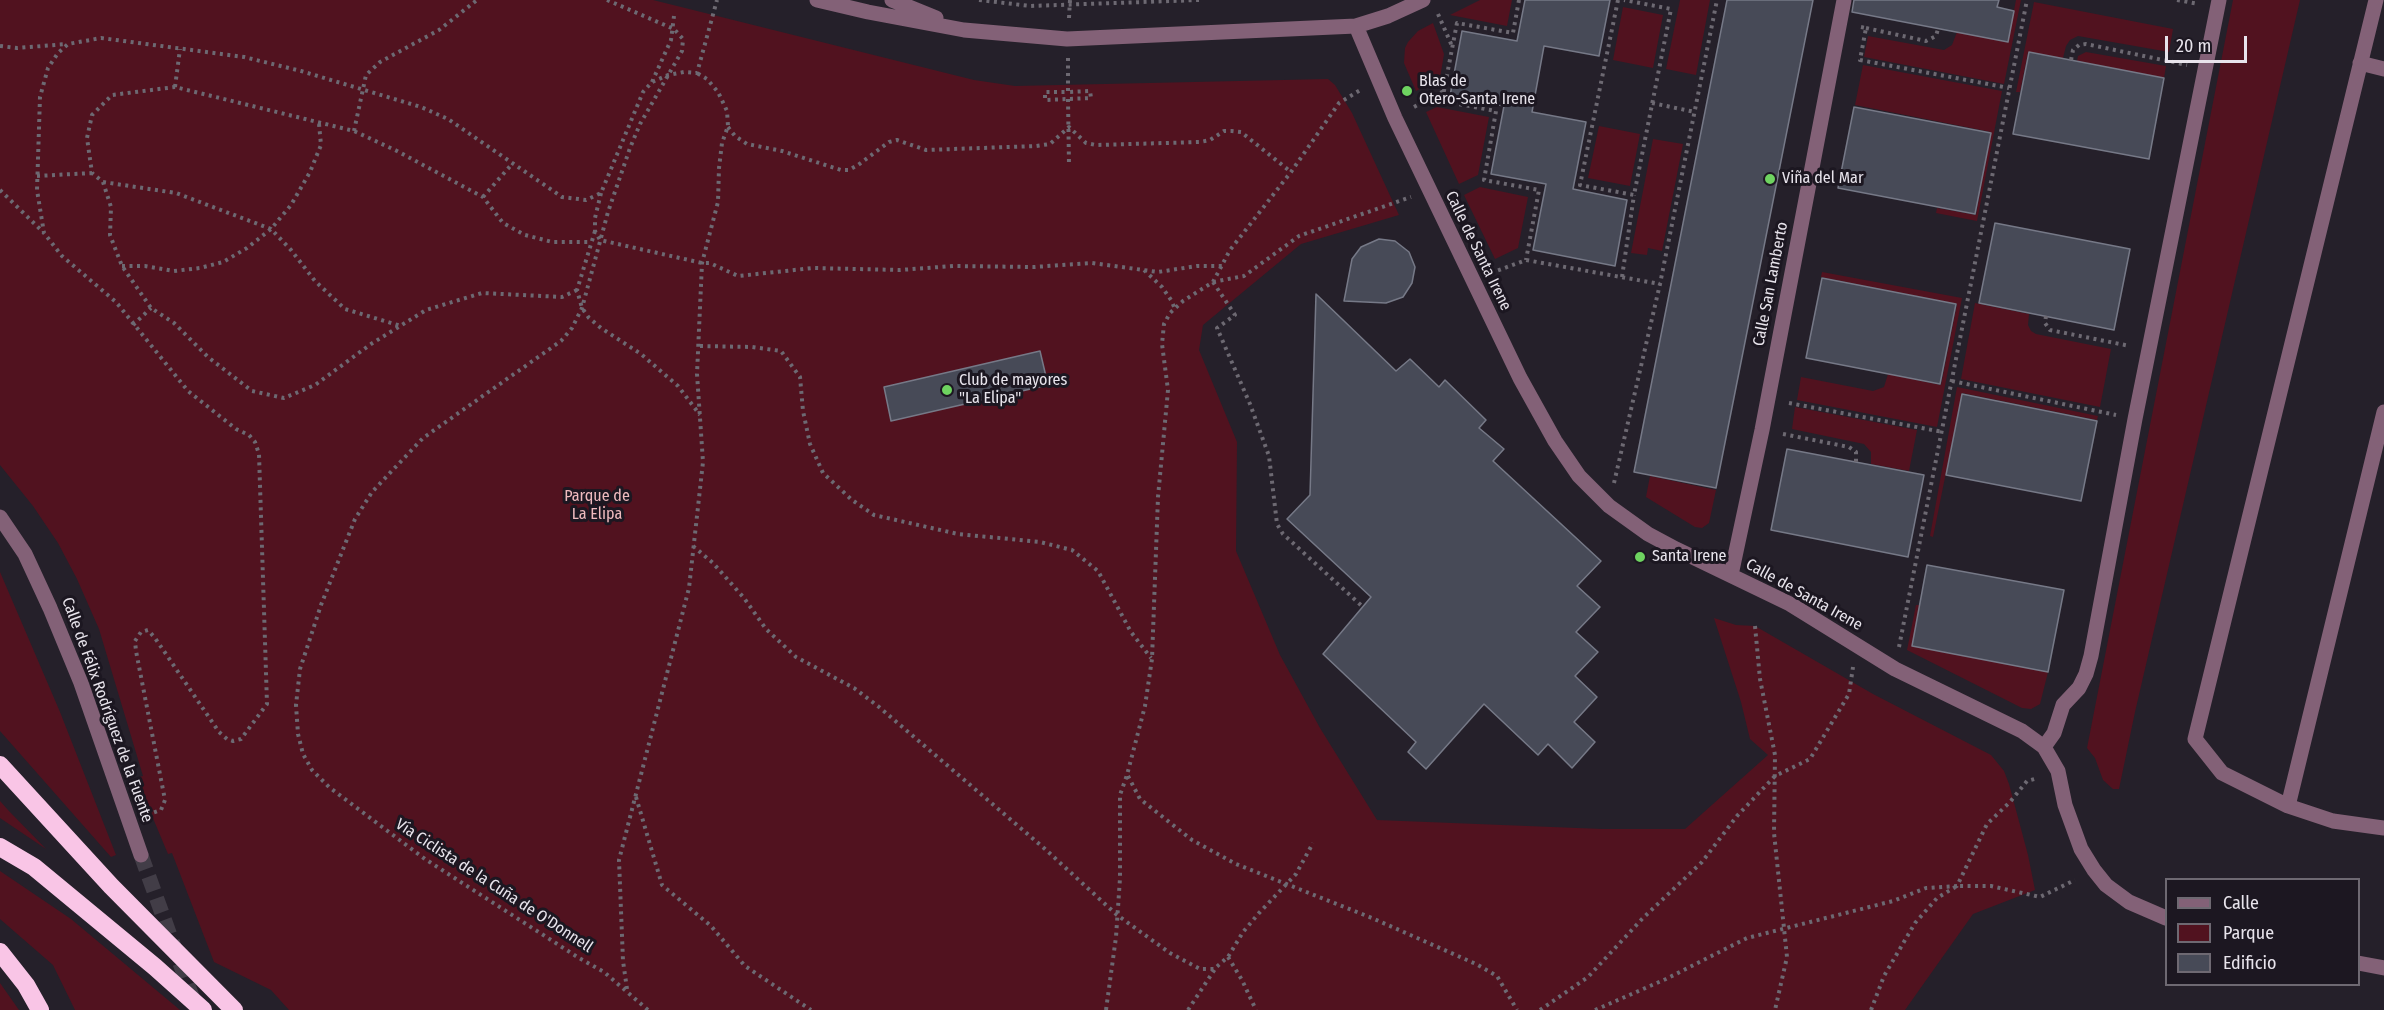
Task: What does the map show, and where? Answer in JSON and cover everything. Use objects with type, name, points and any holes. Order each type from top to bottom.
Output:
[{"type":"highway","points":[[0,765],[111,886],[234,1010]]},
{"type":"highway","points":[[0,847],[34,867],[203,1010]]},
{"type":"highway","points":[[0,952],[26,985],[40,1010]]},
{"type":"street","points":[[817,0],[861,11],[964,30],[1067,39],[1356,27],[1430,5]]},
{"type":"street","points":[[892,0],[964,30]]},
{"type":"street","name":"Calle San Lamberto","points":[[1731,575],[1762,430],[1844,0]]},
{"type":"street","points":[[2044,747],[2054,733],[2063,705],[2079,688],[2086,674],[2219,0]]},
{"type":"street","points":[[2376,0],[2195,739],[2222,773],[2288,806],[2333,821],[2384,827]]},
{"type":"street","name":"Calle de Santa Irene","points":[[1356,27],[1395,118],[1520,378],[1555,441],[1579,476],[1609,506],[1648,534],[1790,604],[1895,669],[2022,731],[2044,747],[2058,771],[2065,805],[2081,849],[2094,870],[2106,885],[2129,902],[2165,918]]},
{"type":"street","points":[[2360,63],[2384,69]]},
{"type":"street","points":[[2288,806],[2384,412]]},
{"type":"street","name":"Calle de Félix Rodríguez de la Fuente","points":[[0,517],[25,554],[50,608],[81,683],[141,855]]},
{"type":"street","points":[[2360,963],[2384,968]]},
{"type":"path","points":[[354,131],[366,75],[380,62],[439,30],[477,0]]},
{"type":"path","points":[[607,0],[674,29]]},
{"type":"path","points":[[697,73],[717,0]]},
{"type":"path","points":[[979,0],[1030,6],[1199,0]]},
{"type":"path","points":[[1519,0],[1513,33],[1457,23],[1442,101],[1496,111],[1484,180],[1539,190],[1526,261]]},
{"type":"path","points":[[1618,0],[1580,185],[1634,195]]},
{"type":"path","points":[[1622,277],[1634,195],[1671,9],[1624,0]]},
{"type":"path","points":[[1609,506],[1660,285],[1717,0]]},
{"type":"path","points":[[1895,669],[2027,0]]},
{"type":"path","points":[[1430,5],[1453,46]]},
{"type":"path","points":[[674,16],[671,40],[651,82],[637,104],[602,193],[595,218],[595,231],[577,290],[582,308],[589,318],[641,354],[678,386],[700,416]]},
{"type":"path","points":[[1840,21],[1926,41],[1936,36],[1938,29]]},
{"type":"path","points":[[1866,28],[1860,60],[2010,88]]},
{"type":"path","name":"Vía Ciclista de la Cuña de O'Donnell","points":[[648,1010],[604,972],[425,859],[329,787],[312,770],[303,754],[298,734],[296,705],[300,669],[321,605],[354,519],[372,492],[423,438],[561,341],[572,328],[582,308],[600,240],[640,124],[682,51],[683,39],[674,29]]},
{"type":"path","points":[[0,46],[17,48],[100,39],[244,57],[301,71],[421,107],[448,119],[562,197],[586,200],[602,193]]},
{"type":"path","points":[[44,233],[39,212],[37,176],[40,97],[48,68],[68,44]]},
{"type":"path","points":[[2071,60],[2073,51],[2079,45],[2086,44],[2205,69]]},
{"type":"path","points":[[175,87],[180,49]]},
{"type":"path","points":[[627,990],[622,950],[619,860],[688,588],[703,462],[697,374],[702,263],[718,202],[722,143],[728,126],[727,111],[718,92],[697,73],[684,72],[668,75],[651,82]]},
{"type":"path","points":[[1068,75],[1068,92]]},
{"type":"path","points":[[1106,1010],[1118,915],[1120,795],[1145,706],[1152,659],[1158,497],[1168,390],[1162,334],[1164,324],[1175,309],[1213,282],[1230,250],[1291,172],[1339,103],[1379,79]]},
{"type":"path","points":[[577,290],[562,297],[482,293],[426,310],[315,385],[284,398],[252,391],[208,357],[174,323],[151,308],[122,267],[110,235],[111,207],[103,183],[92,173],[87,138],[92,115],[112,95],[175,87],[354,131],[483,197],[503,223],[525,235],[552,242],[591,242]]},
{"type":"path","points":[[1395,118],[1444,90]]},
{"type":"path","points":[[1090,91],[1091,99],[1045,100],[1045,93],[1068,92],[1090,91]]},
{"type":"path","points":[[1068,99],[1069,165]]},
{"type":"path","points":[[1652,103],[1695,112]]},
{"type":"path","points":[[122,267],[174,271],[200,268],[223,262],[247,249],[271,229],[291,205],[310,172],[321,145],[319,124]]},
{"type":"path","points":[[728,126],[735,136],[747,144],[782,151],[841,170],[849,170],[889,142],[897,140],[926,150],[1036,147],[1050,144],[1069,127]]},
{"type":"path","points":[[1069,127],[1086,143],[1096,145],[1200,142],[1210,141],[1224,131],[1241,132],[1291,172]]},
{"type":"path","points":[[483,197],[512,164]]},
{"type":"path","points":[[37,176],[92,173]]},
{"type":"path","points":[[103,183],[176,193],[271,229],[315,281],[345,309],[401,326]]},
{"type":"path","points":[[0,190],[44,233],[62,256],[116,303],[188,391],[236,429],[249,435],[255,442],[259,454],[267,704],[241,739],[233,741],[227,739],[219,732],[155,638],[148,630],[141,632],[135,641],[136,651],[165,800],[161,810],[129,820]]},
{"type":"path","points":[[1213,282],[1244,276],[1299,236],[1362,216],[1429,190]]},
{"type":"path","points":[[595,231],[600,240],[710,263],[738,276],[813,268],[900,270],[953,266],[1034,267],[1092,263],[1158,272],[1197,266],[1223,266]]},
{"type":"path","points":[[1472,279],[1526,261],[1660,285]]},
{"type":"path","points":[[1144,270],[1162,287],[1172,300],[1175,309]]},
{"type":"path","points":[[1213,282],[1235,315],[1217,328],[1251,404],[1269,456],[1277,524],[1283,534],[1363,607]]},
{"type":"path","points":[[133,325],[151,308]]},
{"type":"path","points":[[2046,316],[2045,323],[2050,330],[2149,349]]},
{"type":"path","points":[[700,346],[752,347],[781,351],[800,377],[803,411],[810,444],[823,473],[852,500],[874,515],[958,534],[1040,542],[1072,550],[1098,571],[1131,632],[1152,659]]},
{"type":"path","points":[[1952,381],[2135,419]]},
{"type":"path","points":[[1768,398],[1943,432]]},
{"type":"path","points":[[1762,430],[1849,447],[1857,452],[1857,462]]},
{"type":"path","points":[[693,546],[744,598],[766,629],[796,657],[854,688],[879,707],[1045,849],[1118,915],[1170,953],[1200,969],[1215,968]]},
{"type":"path","points":[[1755,626],[1760,679],[1775,755],[1774,833],[1787,957],[1775,1010]]},
{"type":"path","points":[[1540,1010],[1588,977],[1642,919],[1702,862],[1737,816],[1775,776],[1810,759],[1850,694],[1854,664],[1860,647]]},
{"type":"path","points":[[1871,1010],[1884,976],[1915,923],[1937,898],[1957,886],[1987,824],[2010,802],[2027,781],[2058,771]]},
{"type":"path","points":[[1127,775],[1140,799],[1192,840],[1236,864],[1372,918],[1476,964],[1497,976],[1517,1010]]},
{"type":"path","points":[[636,797],[662,885],[711,926],[745,966],[811,1010]]},
{"type":"path","points":[[1188,1010],[1215,968],[1228,957],[1253,919],[1287,884],[1304,861],[1312,843]]},
{"type":"path","points":[[1595,1010],[1666,979],[1748,938],[1893,901],[1926,888],[1991,886],[2040,897],[2094,870]]},
{"type":"path","points":[[1228,957],[1256,1010]]},
{"type":"green space","name":"Parque de La Elipa","points":[[0,0],[653,0],[974,80],[1015,86],[1328,79],[1335,85],[1352,113],[1399,215],[1301,244],[1203,325],[1199,350],[1237,442],[1236,551],[1280,655],[1320,728],[1377,820],[1602,829],[1685,829],[1768,755],[1750,739],[1741,702],[1714,618],[1736,625],[1755,626],[1873,694],[1991,755],[2004,771],[2009,784],[2035,890],[1973,914],[1905,1010],[289,1010],[271,990],[214,962],[172,853],[168,854],[147,804],[139,777],[143,776],[99,629],[58,543],[33,506],[0,465]]},
{"type":"green space","points":[[1480,0],[1512,0],[1507,26],[1450,15]]},
{"type":"green space","points":[[1680,0],[1710,0],[1696,75],[1666,69]]},
{"type":"green space","points":[[2016,0],[2021,0],[2004,84],[1864,57],[1868,36],[1944,50],[1952,45],[1957,32],[2008,42]]},
{"type":"green space","points":[[2233,0],[2300,0],[2119,789],[2113,789],[2103,780],[2095,758],[2087,748]]},
{"type":"green space","points":[[2034,2],[2173,29],[2169,52],[2078,36],[2070,40],[2063,58],[2028,52],[2020,92],[2016,92]]},
{"type":"green space","points":[[1623,7],[1663,15],[1653,68],[1613,60]]},
{"type":"green space","points":[[1433,23],[1444,54],[1440,78],[1416,91],[1404,63],[1405,48],[1418,31]]},
{"type":"green space","points":[[2086,52],[2166,66],[2164,78],[2077,61],[2078,56]]},
{"type":"green space","points":[[1863,65],[2002,91],[1977,221],[1936,213],[1937,208],[1976,215],[1991,132],[1855,105]]},
{"type":"green space","points":[[1437,107],[1489,117],[1478,175],[1459,184],[1426,112]]},
{"type":"green space","points":[[1599,126],[1640,134],[1630,186],[1588,178]]},
{"type":"green space","points":[[1653,139],[1683,144],[1662,251],[1648,248],[1647,255],[1631,253]]},
{"type":"green space","points":[[1480,187],[1528,197],[1518,248],[1495,259],[1464,195]]},
{"type":"green space","points":[[1822,272],[1962,298],[1937,427],[1797,400],[1801,377],[1873,391],[1884,387],[1888,374],[1941,385],[1957,304],[1821,277]]},
{"type":"green space","points":[[1975,303],[2029,314],[2028,325],[2036,334],[2111,349],[2100,407],[1961,379]]},
{"type":"green space","points":[[1957,387],[2098,416],[2097,420],[1962,393],[1933,537],[1930,536]]},
{"type":"green space","points":[[1795,407],[1917,430],[1909,471],[1871,464],[1871,452],[1864,444],[1792,429]]},
{"type":"green space","points":[[1650,476],[1716,490],[1709,523],[1702,528],[1695,527],[1646,497]]},
{"type":"green space","points":[[0,572],[60,712],[116,855],[111,857],[0,731]]},
{"type":"green space","points":[[1916,605],[1920,605],[1912,646],[2048,672],[2040,704],[2031,709],[2022,708],[1907,650]]},
{"type":"green space","points":[[0,801],[8,810],[46,849],[0,818]]},
{"type":"green space","points":[[0,871],[71,919],[180,1010],[75,1010],[53,965],[0,919]]},
{"type":"green space","points":[[0,983],[19,1010],[0,1010]]},
{"type":"building","points":[[1525,0],[1610,0],[1599,56],[1544,46],[1532,112],[1586,122],[1573,189],[1627,200],[1615,266],[1533,250],[1546,184],[1491,174],[1504,106],[1450,96],[1462,31],[1517,41]]},
{"type":"building","points":[[1727,0],[1813,0],[1716,488],[1634,472]]},
{"type":"building","points":[[1854,0],[1999,0],[1997,7],[2014,11],[2008,42],[1852,12]]},
{"type":"building","points":[[2029,52],[2164,78],[2149,159],[2013,134]]},
{"type":"building","points":[[1854,107],[1991,133],[1975,214],[1838,188]]},
{"type":"building","points":[[1995,223],[2130,249],[2114,330],[1979,303]]},
{"type":"building","points":[[1379,239],[1395,241],[1409,252],[1415,267],[1412,283],[1403,297],[1386,303],[1344,301],[1352,259],[1361,247]]},
{"type":"building","points":[[1822,278],[1956,304],[1940,384],[1806,358]]},
{"type":"building","points":[[1316,294],[1396,371],[1410,359],[1439,387],[1445,380],[1486,420],[1479,428],[1504,449],[1493,461],[1601,561],[1577,586],[1600,607],[1576,632],[1598,652],[1575,676],[1597,697],[1574,722],[1595,742],[1572,768],[1548,744],[1538,755],[1484,704],[1426,769],[1408,752],[1416,742],[1323,654],[1371,597],[1287,519],[1310,495]]},
{"type":"building","name":"Club de mayores \"La Elipa\"","points":[[1040,351],[1048,385],[891,421],[884,387]]},
{"type":"building","points":[[1962,394],[2097,421],[2081,501],[1946,475]]},
{"type":"building","points":[[1787,449],[1924,475],[1908,557],[1771,530]]},
{"type":"building","points":[[1927,565],[2064,590],[2048,672],[1912,646]]},
{"type":"tunnel","points":[[141,855],[194,1002]]},
{"type":"place","name":"Blas de Otero-Santa Irene","points":[[1407,91]]},
{"type":"place","name":"Viña del Mar","points":[[1770,179]]},
{"type":"place","name":"Club de mayores \"La Elipa\"","points":[[947,390]]},
{"type":"place","name":"Santa Irene","points":[[1640,557]]}]
